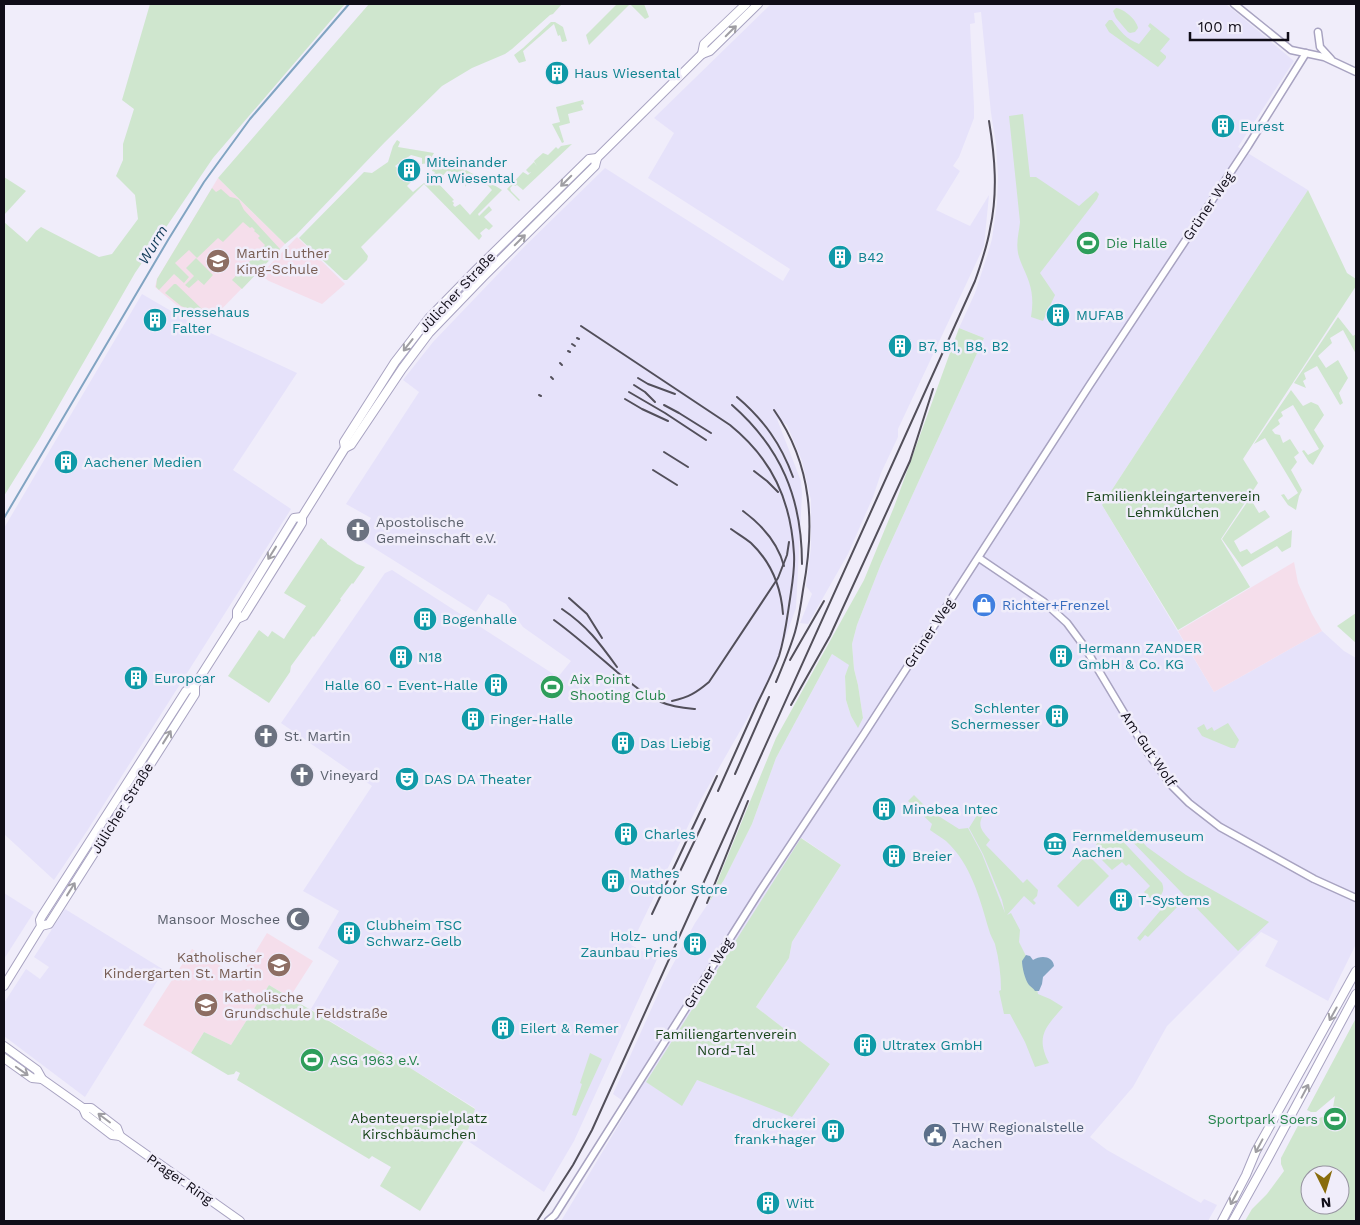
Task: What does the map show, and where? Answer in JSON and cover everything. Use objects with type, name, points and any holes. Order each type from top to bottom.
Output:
[{"type":"main road","name":"Jülicher Straße","points":[[702,54],[704,44],[746,4]]},
{"type":"main road","name":"Jülicher Straße","points":[[345,448],[344,442],[370,399],[395,362],[430,318],[589,159],[597,158],[702,54],[710,51],[758,4]]},
{"type":"main road","name":"Jülicher Straße","points":[[4,986],[41,926],[40,920],[152,743],[186,691],[195,685],[237,619],[244,616],[302,523],[302,517],[345,448],[351,445],[402,368],[429,333],[495,264],[596,166],[597,158]]},
{"type":"main road","points":[[538,208],[545,215]]},
{"type":"main road","points":[[488,258],[495,264]]},
{"type":"main road","points":[[370,399],[378,404]]},
{"type":"main road","points":[[1222,1221],[1256,1151],[1356,971]]},
{"type":"main road","points":[[1233,1221],[1356,994]]},
{"type":"main road","name":"Prager Ring","points":[[4,1046],[37,1070],[42,1079],[83,1108],[91,1108],[117,1128],[120,1136],[240,1221]]},
{"type":"main road","name":"Prager Ring","points":[[4,1058],[32,1078],[42,1079]]},
{"type":"street","points":[[1234,4],[1291,50],[1324,57],[1356,72]]},
{"type":"street","points":[[1318,32],[1320,47],[1334,62]]},
{"type":"street","name":"Grüner Weg","points":[[548,1221],[555,1218],[764,883],[979,558],[1089,386],[1248,146],[1306,53]]},
{"type":"street","name":"Am Gut Wolf","points":[[979,558],[1044,602],[1067,623],[1084,646],[1148,753],[1171,785],[1189,803],[1220,827],[1314,879],[1356,898]]},
{"type":"shaded area","points":[[771,4],[1226,4],[1294,61],[1238,147],[1308,190],[1102,505],[1214,692],[1322,631],[1344,651],[1356,658],[1356,944],[1328,1001],[1265,966],[1278,941],[1261,932],[1167,1026],[1133,1087],[1090,1137],[1107,1150],[1201,1203],[1204,1199],[1217,1205],[1208,1221],[561,1221],[630,1106],[613,1094],[663,983],[695,923],[724,880],[752,824],[776,758],[832,654],[850,665],[845,676],[846,700],[851,716],[858,727],[863,718],[854,669],[852,644],[857,625],[881,564],[984,338],[959,328],[975,293],[988,253],[997,203],[996,144],[981,12],[974,13],[975,23],[970,24],[974,118],[959,157],[953,166],[960,171],[936,210],[970,226],[989,195],[984,246],[898,429],[898,437],[848,554],[808,624],[800,623],[812,594],[806,586],[811,548],[811,500],[802,461],[787,425],[777,419],[801,481],[802,494],[796,608],[771,677],[700,801],[631,945],[657,959],[574,1141],[544,1192],[465,1139],[475,1108],[311,1009],[339,961],[318,948],[339,911],[303,891],[372,786],[281,723],[385,573],[392,570],[558,677],[571,661],[523,627],[506,604],[488,594],[476,612],[358,538],[371,518],[346,504],[419,392],[403,380],[433,342],[524,247],[605,168],[783,281],[790,269],[648,178],[674,133],[654,118]],"holes":[[[802,838],[841,865],[792,942],[789,958],[756,1007],[830,1064],[792,1116],[697,1080],[646,1082]]]},
{"type":"shaded area","name":"Martin Luther King-Schule","points":[[218,178],[285,244],[211,320],[180,308],[155,287],[157,279]]},
{"type":"shaded area","points":[[297,237],[345,284],[322,304],[269,281],[260,275]]},
{"type":"shaded area","points":[[142,294],[202,329],[297,373],[233,470],[291,509],[54,880],[4,834],[4,528]]},
{"type":"shaded area","points":[[1294,562],[1298,583],[1322,631],[1214,692],[1178,631]]},
{"type":"shaded area","points":[[4,893],[34,912],[4,959]]},
{"type":"shaded area","points":[[65,909],[164,970],[85,1097],[4,1036],[4,1003],[26,969],[40,979],[49,967],[34,957]]},
{"type":"shaded area","name":"Katholische Grundschule Feldstraße","points":[[267,933],[313,961],[290,997],[269,985],[231,1045],[204,1032],[191,1053],[143,1025],[192,949],[240,977]]},
{"type":"green space","points":[[150,4],[345,4],[213,158],[135,273],[40,438],[4,496],[4,222],[27,242],[41,227],[99,257],[112,254],[138,219],[135,195],[116,176],[123,160],[123,144],[134,109],[122,100]]},
{"type":"green space","points":[[369,4],[562,4],[553,14],[505,54],[472,68],[442,86],[285,244],[218,178]]},
{"type":"green space","points":[[617,4],[630,4],[589,45],[586,35]]},
{"type":"green space","points":[[630,4],[644,4],[649,17],[645,19]]},
{"type":"green space","points":[[1116,8],[1126,12],[1135,21],[1138,28],[1135,32],[1128,32],[1116,18],[1113,11]]},
{"type":"green space","points":[[1109,20],[1112,20],[1127,37],[1139,44],[1151,29],[1148,26],[1150,23],[1170,39],[1160,51],[1166,58],[1158,67],[1109,32],[1105,25]]},
{"type":"green space","points":[[551,22],[555,22],[563,27],[567,41],[562,42],[554,24],[523,51],[526,61],[519,63],[514,55]]},
{"type":"green space","points":[[583,100],[584,104],[581,105],[583,110],[568,114],[570,123],[559,126],[564,142],[562,143],[552,124],[560,122],[556,107]]},
{"type":"green space","points":[[1023,114],[1030,177],[1036,177],[1079,206],[1096,191],[1099,194],[1040,273],[1055,295],[1043,321],[1031,317],[1031,291],[1017,249],[1020,222],[1009,116]]},
{"type":"green space","points":[[397,140],[400,142],[398,147],[434,153],[428,163],[422,164],[422,158],[411,155],[395,166],[411,182],[407,186],[413,192],[424,183],[427,185],[426,179],[430,181],[435,172],[432,171],[433,168],[437,170],[440,160],[437,159],[439,157],[450,160],[465,171],[473,174],[465,187],[459,179],[457,180],[451,175],[453,173],[450,171],[447,171],[437,182],[454,200],[452,201],[455,207],[460,204],[470,215],[492,190],[478,175],[502,190],[478,214],[479,216],[489,206],[492,210],[484,217],[493,226],[489,230],[486,228],[480,233],[482,236],[479,240],[424,184],[361,247],[368,256],[367,260],[347,280],[344,280],[299,238],[364,172],[372,173],[388,162]]},
{"type":"green space","points":[[572,144],[523,190],[517,185],[513,185],[510,188],[519,201],[507,189],[523,172],[528,175],[531,172],[529,173],[526,170],[534,162],[537,166],[534,161],[543,153],[548,155],[556,147],[558,149],[561,146]]},
{"type":"green space","points":[[4,177],[26,191],[4,215]]},
{"type":"green space","points":[[212,188],[216,192],[221,189],[230,197],[239,200],[244,210],[280,249],[242,289],[232,280],[265,245],[258,238],[260,236],[255,230],[243,222],[223,242],[218,238],[197,258],[189,250],[175,263],[189,277],[184,283],[174,274],[159,290],[156,287],[157,279]]},
{"type":"green space","name":"Familienkleingartenverein Lehmkülchen","points":[[1308,190],[1347,273],[1356,279],[1356,286],[1243,459],[1258,483],[1221,539],[1250,587],[1178,630],[1102,505]]},
{"type":"green space","points":[[196,258],[213,275],[204,285],[196,278],[198,280],[189,288],[185,285],[194,276],[186,268]]},
{"type":"green space","points":[[174,284],[205,312],[203,315],[181,306],[165,293]]},
{"type":"green space","points":[[1338,317],[1353,336],[1356,334],[1356,354],[1343,330],[1330,338],[1332,343],[1318,356],[1326,368],[1338,360],[1348,378],[1339,393],[1343,403],[1340,405],[1317,366],[1304,373],[1306,379],[1303,381],[1306,388],[1294,383]]},
{"type":"green space","points":[[959,328],[984,338],[881,564],[857,625],[852,644],[854,669],[863,718],[858,728],[851,716],[846,700],[845,676],[849,665],[832,654],[776,758],[752,824],[724,880],[709,902],[776,738],[864,580],[894,507]]},
{"type":"green space","points":[[1291,390],[1303,406],[1311,402],[1318,405],[1324,415],[1314,430],[1324,446],[1313,465],[1302,451],[1304,450],[1308,455],[1319,449],[1293,405],[1281,412],[1283,416],[1278,420],[1280,424],[1272,430],[1275,434],[1280,435],[1283,443],[1290,439],[1299,453],[1294,457],[1297,462],[1291,470],[1302,490],[1296,510],[1288,505],[1281,495],[1284,494],[1288,500],[1298,493],[1265,438],[1254,444]]},
{"type":"green space","points":[[1250,498],[1259,513],[1265,510],[1270,517],[1234,541],[1240,552],[1247,549],[1251,554],[1292,530],[1291,547],[1282,552],[1277,546],[1242,567],[1222,539]]},
{"type":"green space","points":[[321,538],[357,564],[365,567],[291,666],[290,672],[269,703],[228,676],[259,630],[268,637],[272,631],[284,639],[306,606],[284,593]]},
{"type":"green space","points":[[1356,613],[1356,643],[1337,626]]},
{"type":"green space","points":[[1228,723],[1239,740],[1235,748],[1202,736],[1197,728],[1204,724],[1207,730],[1212,727],[1214,731]]},
{"type":"green space","points":[[914,795],[929,810],[959,829],[968,828],[982,854],[1005,913],[1002,900],[983,854],[969,828],[982,807],[986,810],[980,822],[983,832],[990,840],[986,845],[1023,883],[1027,879],[1038,890],[1037,896],[1033,900],[1036,903],[1034,905],[1024,896],[1007,915],[1011,913],[1020,930],[1019,942],[1033,970],[1038,994],[1063,1007],[1044,1032],[1043,1046],[1049,1063],[1035,1067],[1025,1042],[1010,1014],[1004,1014],[999,991],[1001,990],[1001,979],[999,961],[974,883],[955,850],[930,830],[932,824],[908,801]]},
{"type":"green space","points":[[1131,829],[1147,847],[1186,875],[1269,922],[1238,951],[1125,834]]},
{"type":"green space","points":[[1107,833],[1116,834],[1162,883],[1163,891],[1154,902],[1144,892],[1150,886],[1129,864],[1126,866],[1122,862],[1112,870],[1102,860],[1106,857],[1096,845]]},
{"type":"green space","name":"Familiengartenverein Nord-Tal","points":[[801,838],[841,865],[792,942],[789,958],[756,1007],[830,1064],[792,1117],[697,1080],[682,1106],[646,1082]]},
{"type":"green space","points":[[1086,856],[1089,856],[1109,876],[1078,907],[1057,886]]},
{"type":"green space","points":[[1171,898],[1176,898],[1182,902],[1148,937],[1145,935],[1140,941],[1137,938]]},
{"type":"green space","name":"Abenteuerspielplatz Kirschbäumchen","points":[[269,985],[404,1064],[475,1109],[465,1139],[420,1211],[380,1186],[391,1167],[372,1156],[369,1159],[237,1080],[240,1073],[236,1071],[234,1074],[228,1075],[191,1053],[204,1032],[231,1045]]},
{"type":"green space","name":"Sportpark Soers","points":[[1356,1018],[1356,1221],[1245,1221],[1252,1209],[1267,1194],[1284,1171],[1281,1158],[1303,1116],[1314,1119],[1332,1113],[1335,1096],[1316,1112],[1307,1110]]},
{"type":"green space","points":[[590,1053],[602,1059],[576,1116],[572,1115],[582,1084],[580,1083]]},
{"type":"water","points":[[1026,955],[1030,956],[1033,960],[1046,957],[1053,963],[1054,966],[1043,977],[1039,991],[1035,991],[1029,985],[1025,977],[1022,961]]},
{"type":"waterway","name":"Wurm","points":[[4,518],[204,182],[250,119],[349,4]]},
{"type":"railway","points":[[537,1221],[573,1165],[592,1130],[975,281],[987,242],[994,202],[994,162],[989,121]]},
{"type":"railway","points":[[581,326],[730,425],[757,452],[777,482],[784,498],[792,534],[794,565],[781,649],[772,674],[718,791]]},
{"type":"railway","points":[[638,378],[648,384],[675,394]]},
{"type":"railway","points":[[634,385],[655,402]]},
{"type":"railway","points":[[791,705],[830,636],[910,461],[933,389]]},
{"type":"railway","points":[[629,392],[706,440]]},
{"type":"railway","points":[[737,397],[771,433],[793,477]]},
{"type":"railway","points":[[625,399],[668,421]]},
{"type":"railway","points":[[664,405],[711,433]]},
{"type":"railway","points":[[732,405],[764,439],[776,457],[785,476],[793,496],[798,517],[802,564]]},
{"type":"railway","points":[[774,410],[787,431],[797,453],[808,497],[809,520],[807,566],[799,616],[791,645],[776,682]]},
{"type":"railway","points":[[664,452],[688,467]]},
{"type":"railway","points":[[653,470],[677,485]]},
{"type":"railway","points":[[754,471],[778,492]]},
{"type":"railway","points":[[743,511],[757,522],[768,535],[778,550],[784,566]]},
{"type":"railway","points":[[731,529],[751,543],[764,558],[774,576],[780,594],[783,614]]},
{"type":"railway","points":[[672,701],[692,694],[709,682],[778,578],[787,555],[789,542]]},
{"type":"railway","points":[[569,598],[587,614],[602,638]]},
{"type":"railway","points":[[790,660],[824,601]]},
{"type":"railway","points":[[562,609],[592,635],[617,667]]},
{"type":"railway","points":[[554,620],[649,696],[669,705],[695,709]]},
{"type":"railway","points":[[735,774],[769,697]]},
{"type":"railway","points":[[652,914],[717,776]]},
{"type":"railway","points":[[707,903],[748,801]]},
{"type":"railway","points":[[674,884],[705,819]]},
{"type":"place","name":"Haus Wiesental","points":[[557,73]]},
{"type":"place","name":"Eurest","points":[[1223,126]]},
{"type":"place","name":"Miteinander im Wiesental","points":[[409,170]]},
{"type":"place","name":"Die Halle","points":[[1088,243]]},
{"type":"place","name":"B42","points":[[840,257]]},
{"type":"place","name":"Martin Luther King-Schule","points":[[218,261]]},
{"type":"place","name":"MUFAB","points":[[1058,315]]},
{"type":"place","name":"Pressehaus Falter","points":[[155,320]]},
{"type":"place","name":"B7, B1, B8, B2","points":[[900,346]]},
{"type":"place","name":"Aachener Medien","points":[[66,462]]},
{"type":"place","name":"Apostolische Gemeinschaft e.V.","points":[[358,530]]},
{"type":"place","name":"Richter+Frenzel","points":[[984,605]]},
{"type":"place","name":"Bogenhalle","points":[[425,619]]},
{"type":"place","name":"Hermann ZANDER GmbH & Co. KG","points":[[1061,656]]},
{"type":"place","name":"N18","points":[[401,657]]},
{"type":"place","name":"Europcar","points":[[136,678]]},
{"type":"place","name":"Halle 60 - Event-Halle","points":[[496,685]]},
{"type":"place","name":"Aix Point Shooting Club","points":[[552,687]]},
{"type":"place","name":"Schlenter Schermesser","points":[[1057,716]]},
{"type":"place","name":"Finger-Halle","points":[[473,719]]},
{"type":"place","name":"St. Martin","points":[[266,736]]},
{"type":"place","name":"Das Liebig","points":[[623,743]]},
{"type":"place","name":"Vineyard","points":[[302,775]]},
{"type":"place","name":"DAS DA Theater","points":[[407,779]]},
{"type":"place","name":"Minebea Intec","points":[[884,809]]},
{"type":"place","name":"Charles","points":[[626,834]]},
{"type":"place","name":"Fernmeldemuseum Aachen","points":[[1055,844]]},
{"type":"place","name":"Breier","points":[[894,856]]},
{"type":"place","name":"Mathes Outdoor Store","points":[[613,881]]},
{"type":"place","name":"T-Systems","points":[[1121,900]]},
{"type":"place","name":"Mansoor Moschee","points":[[298,919]]},
{"type":"place","name":"Clubheim TSC Schwarz-Gelb","points":[[349,933]]},
{"type":"place","name":"Holz- und Zaunbau Pries","points":[[695,944]]},
{"type":"place","name":"Katholischer Kindergarten St. Martin","points":[[279,965]]},
{"type":"place","name":"Katholische Grundschule Feldstraße","points":[[206,1005]]},
{"type":"place","name":"Eilert & Remer","points":[[503,1028]]},
{"type":"place","name":"Ultratex GmbH","points":[[865,1045]]},
{"type":"place","name":"ASG 1963 e.V.","points":[[312,1060]]},
{"type":"place","name":"Sportpark Soers","points":[[1335,1119]]},
{"type":"place","name":"druckerei frank+hager","points":[[833,1131]]},
{"type":"place","name":"THW Regionalstelle Aachen","points":[[935,1135]]},
{"type":"place","name":"Witt","points":[[768,1203]]}]
